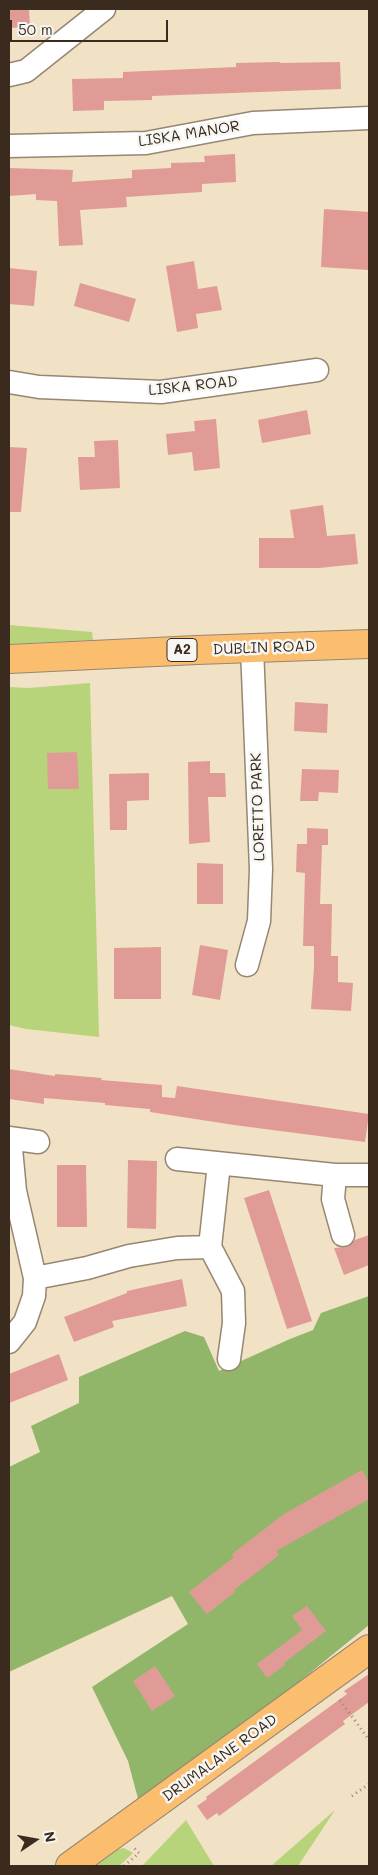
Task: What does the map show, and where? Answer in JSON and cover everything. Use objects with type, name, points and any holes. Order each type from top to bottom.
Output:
[{"type":"main road","name":"DUBLIN ROAD","points":[[9,659],[369,644]]},
{"type":"main road","name":"DRUMALANE ROAD","points":[[70,1866],[369,1649]]},
{"type":"street","points":[[9,76],[26,71],[104,9]]},
{"type":"street","name":"LISKA MANOR","points":[[9,146],[146,143],[253,123],[369,118]]},
{"type":"street","name":"LISKA ROAD","points":[[9,382],[39,387],[161,392],[317,370]]},
{"type":"street","name":"LORETTO PARK","points":[[248,965],[258,922],[261,869],[252,648]]},
{"type":"street","points":[[9,1342],[24,1322],[34,1296],[35,1278],[15,1191],[9,1138],[38,1142]]},
{"type":"street","points":[[177,1159],[335,1175],[369,1175]]},
{"type":"street","points":[[220,1164],[210,1247],[233,1291],[234,1323],[229,1359]]},
{"type":"street","points":[[335,1175],[333,1199],[343,1235]]},
{"type":"street","points":[[35,1278],[87,1268],[129,1256],[176,1248],[210,1247]]},
{"type":"path","points":[[325,1681],[369,1740]]},
{"type":"path","points":[[352,1796],[369,1784]]},
{"type":"green space","points":[[9,625],[92,632],[93,640],[9,644]]},
{"type":"green space","points":[[90,683],[99,1037],[26,1029],[9,1025],[9,687],[29,688]]},
{"type":"green space","points":[[369,1296],[369,1625],[141,1810],[128,1761],[92,1687],[188,1624],[172,1596],[9,1672],[9,1467],[40,1452],[31,1426],[79,1403],[79,1377],[185,1331],[204,1337],[219,1371],[313,1330],[321,1313]]},
{"type":"green space","points":[[335,1810],[298,1866],[271,1866]]},
{"type":"green space","points":[[186,1820],[214,1866],[142,1866]]},
{"type":"green space","points":[[124,1848],[133,1853],[119,1866],[89,1866],[110,1851]]},
{"type":"building","points":[[9,9],[29,9],[30,27],[9,28]]},
{"type":"building","points":[[340,62],[341,89],[152,96],[152,100],[104,101],[104,110],[73,111],[72,79],[123,78],[123,72],[236,67],[236,63]]},
{"type":"building","points":[[235,154],[236,182],[202,184],[202,192],[126,197],[127,207],[80,210],[83,245],[59,246],[57,201],[36,200],[36,194],[9,196],[9,168],[73,170],[72,182],[132,178],[132,170],[171,168],[171,163],[205,162],[204,156]]},
{"type":"building","points":[[324,209],[369,212],[369,270],[321,267]]},
{"type":"building","points":[[194,261],[198,289],[217,286],[222,310],[196,314],[198,328],[177,332],[166,266]]},
{"type":"building","points":[[9,268],[37,271],[34,306],[9,304]]},
{"type":"building","points":[[80,283],[136,299],[129,322],[74,306]]},
{"type":"building","points":[[307,410],[311,434],[262,443],[258,420]]},
{"type":"building","points":[[216,419],[220,468],[194,471],[192,452],[168,455],[166,434],[195,431],[194,421]]},
{"type":"building","points":[[118,440],[120,488],[80,490],[78,457],[95,457],[94,441]]},
{"type":"building","points":[[9,447],[27,448],[21,512],[9,512]]},
{"type":"building","points":[[323,505],[327,536],[355,534],[358,564],[319,568],[259,568],[259,538],[294,538],[290,510]]},
{"type":"building","points":[[295,702],[328,704],[327,733],[294,731]]},
{"type":"building","points":[[77,752],[79,789],[48,789],[47,753]]},
{"type":"building","points":[[210,761],[210,773],[225,773],[226,797],[208,797],[210,842],[189,844],[188,762]]},
{"type":"building","points":[[302,769],[339,770],[338,793],[319,792],[318,801],[300,801]]},
{"type":"building","points":[[149,773],[149,800],[127,801],[127,830],[110,830],[109,774]]},
{"type":"building","points":[[307,828],[328,829],[328,845],[322,845],[320,904],[332,904],[331,956],[338,956],[338,982],[353,983],[351,1011],[311,1009],[314,946],[303,946],[305,873],[296,872],[297,844],[307,844]]},
{"type":"building","points":[[197,863],[223,864],[223,904],[197,904]]},
{"type":"building","points":[[200,945],[228,950],[220,1000],[192,995]]},
{"type":"building","points":[[161,947],[161,999],[114,999],[114,948]]},
{"type":"building","points":[[9,1069],[55,1076],[55,1074],[162,1085],[162,1097],[175,1098],[177,1086],[369,1114],[365,1142],[234,1125],[150,1112],[150,1109],[105,1105],[105,1103],[44,1098],[44,1104],[9,1099]]},
{"type":"building","points":[[128,1160],[157,1161],[156,1229],[127,1228]]},
{"type":"building","points":[[57,1165],[86,1165],[87,1227],[57,1227]]},
{"type":"building","points":[[269,1190],[312,1321],[287,1329],[244,1198]]},
{"type":"building","points":[[369,1235],[369,1265],[344,1275],[334,1248],[347,1247],[355,1240]]},
{"type":"building","points":[[182,1279],[187,1306],[112,1321],[114,1327],[74,1342],[64,1317],[127,1293],[127,1291]]},
{"type":"building","points":[[59,1354],[68,1380],[9,1403],[9,1374]]},
{"type":"building","points":[[362,1470],[369,1483],[369,1499],[276,1551],[279,1555],[207,1614],[189,1592],[234,1557],[232,1554],[284,1514]]},
{"type":"building","points":[[307,1606],[326,1631],[267,1678],[257,1664],[302,1630],[292,1616]]},
{"type":"building","points":[[155,1666],[175,1696],[152,1711],[133,1681]]},
{"type":"building","points":[[369,1674],[369,1702],[343,1721],[345,1724],[219,1816],[217,1813],[207,1820],[197,1806],[207,1799],[206,1797],[347,1694],[344,1691]]}]
